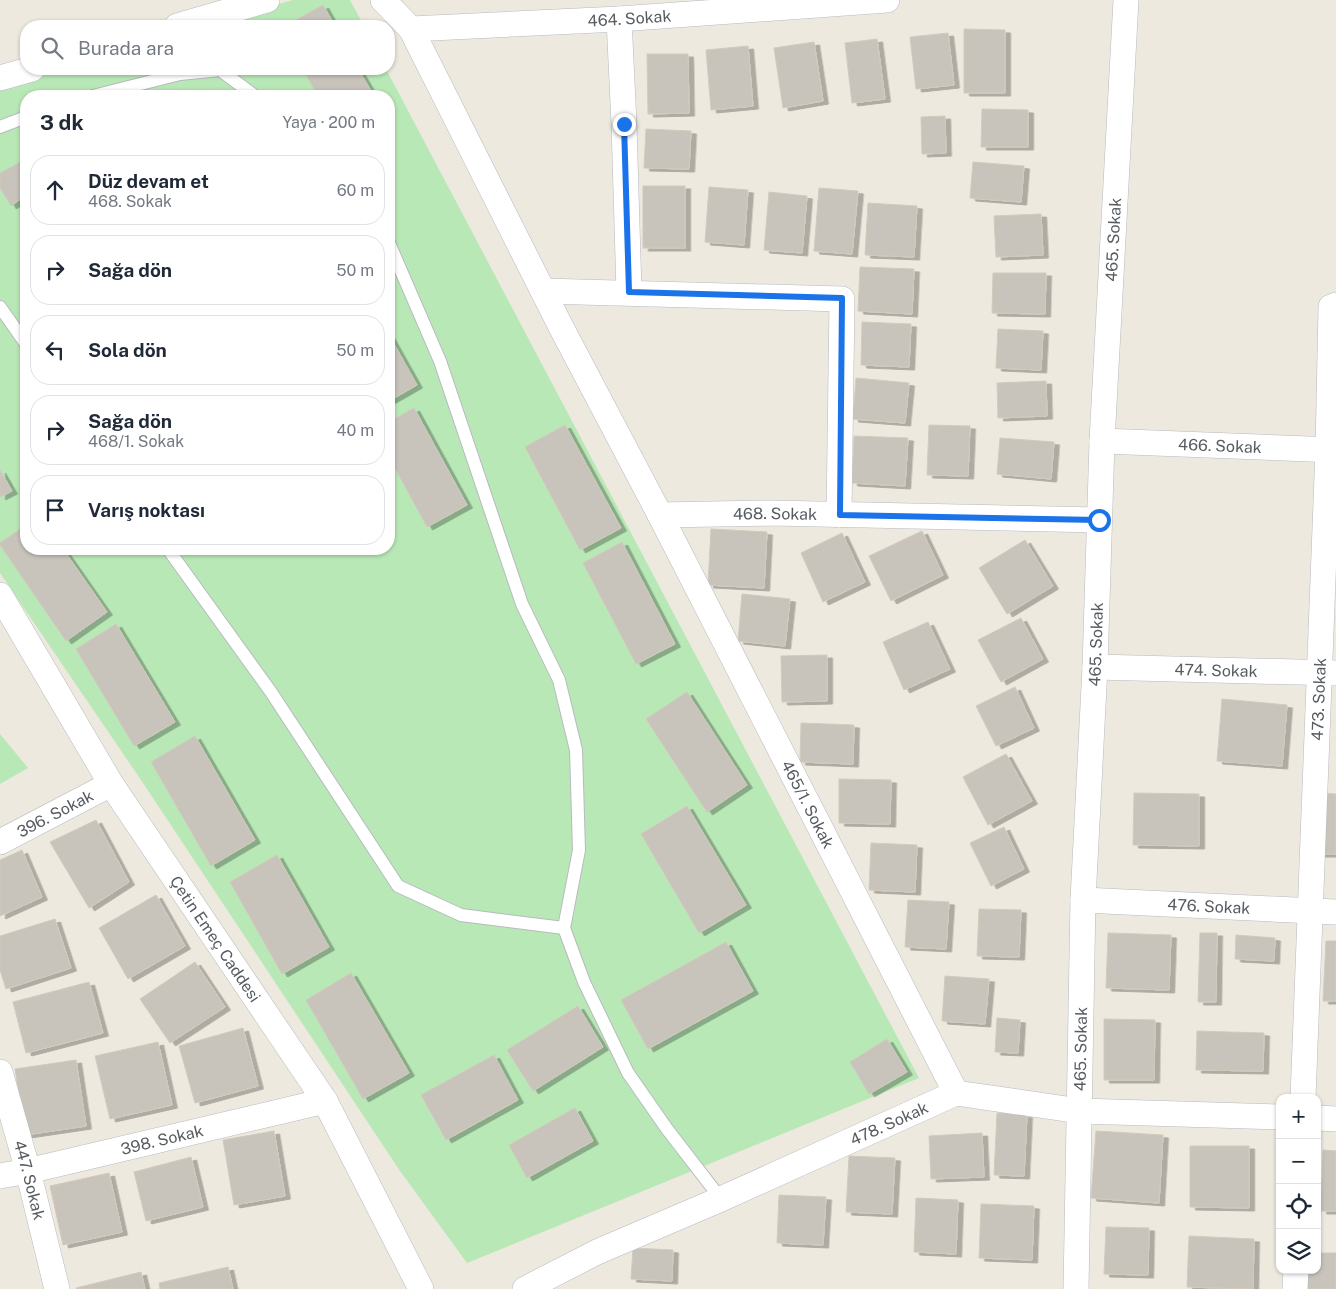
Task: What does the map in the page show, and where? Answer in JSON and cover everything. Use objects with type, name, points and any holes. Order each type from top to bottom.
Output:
[{"type":"street","points":[[199,20],[267,0]]},
{"type":"street","points":[[383,0],[411,29]]},
{"type":"street","name":"464. Sokak","points":[[411,29],[619,19],[888,0]]},
{"type":"street","name":"465. Sokak","points":[[1076,1289],[1083,900],[1095,667],[1102,441],[1126,0]]},
{"type":"street","points":[[619,19],[629,292]]},
{"type":"street","name":"465/1. Sokak","points":[[411,29],[543,291],[956,1093]]},
{"type":"street","points":[[0,78],[20,72]]},
{"type":"street","points":[[543,291],[842,298],[840,515]]},
{"type":"street","name":"473. Sokak","points":[[1303,1094],[1310,911],[1327,673],[1332,450],[1331,307],[1336,305]]},
{"type":"street","name":"466. Sokak","points":[[1102,441],[1332,450]]},
{"type":"street","name":"468. Sokak","points":[[660,515],[840,515],[1099,520]]},
{"type":"street","name":"Çetin Emeç Caddesi","points":[[0,595],[111,784],[325,1101],[422,1289]]},
{"type":"street","name":"474. Sokak","points":[[1095,667],[1327,673]]},
{"type":"street","name":"396. Sokak","points":[[0,842],[111,784]]},
{"type":"street","name":"476. Sokak","points":[[1083,900],[1336,912]]},
{"type":"street","name":"447. Sokak","points":[[0,1072],[28,1171],[57,1289]]},
{"type":"street","points":[[956,1093],[1080,1111],[1276,1117]]},
{"type":"street","name":"478. Sokak","points":[[525,1289],[597,1252],[956,1093]]},
{"type":"street","name":"398. Sokak","points":[[0,1176],[325,1101]]},
{"type":"street","points":[[1321,1118],[1336,1119]]},
{"type":"street","points":[[1296,1274],[1296,1289]]},
{"type":"lane","points":[[117,90],[176,75]]},
{"type":"lane","points":[[227,75],[247,90]]},
{"type":"lane","points":[[0,127],[20,119]]},
{"type":"lane","points":[[395,257],[440,361],[522,604],[559,680],[576,750],[579,850],[564,928],[584,982],[628,1073],[667,1129],[721,1198]]},
{"type":"lane","points":[[0,307],[20,335]]},
{"type":"lane","points":[[172,555],[272,692],[398,886],[461,915],[564,928]]},
{"type":"green space","points":[[293,0],[350,0],[361,20],[220,20]]},
{"type":"green space","points":[[22,75],[389,75],[919,1078],[467,1263],[400,1171],[141,780],[0,573],[0,81]]},
{"type":"green space","points":[[0,734],[28,768],[0,784]]},
{"type":"building","points":[[323,5],[332,20],[296,20]]},
{"type":"building","points":[[964,29],[1005,30],[1005,93],[964,93]]},
{"type":"building","points":[[948,33],[954,85],[916,89],[910,37]]},
{"type":"building","points":[[877,39],[885,99],[852,103],[845,43]]},
{"type":"building","points":[[814,42],[823,101],[783,108],[774,48]]},
{"type":"building","points":[[748,46],[753,106],[711,110],[706,50]]},
{"type":"building","points":[[647,54],[688,54],[689,113],[648,114]]},
{"type":"building","points":[[306,75],[362,75],[370,90],[315,90]]},
{"type":"building","points":[[982,109],[1028,110],[1028,147],[981,147]]},
{"type":"building","points":[[945,116],[946,153],[922,154],[921,117]]},
{"type":"building","points":[[646,129],[691,131],[689,169],[644,168]]},
{"type":"building","points":[[20,162],[20,199],[11,206],[0,188],[0,173]]},
{"type":"building","points":[[973,162],[1024,166],[1021,202],[970,198]]},
{"type":"building","points":[[643,186],[685,186],[685,248],[643,248]]},
{"type":"building","points":[[709,187],[748,190],[744,245],[705,242]]},
{"type":"building","points":[[819,188],[858,191],[852,254],[814,251]]},
{"type":"building","points":[[769,192],[807,196],[802,253],[764,250]]},
{"type":"building","points":[[868,203],[917,206],[914,257],[865,255]]},
{"type":"building","points":[[1041,214],[1043,255],[996,257],[994,216]]},
{"type":"building","points":[[860,267],[914,269],[912,314],[858,311]]},
{"type":"building","points":[[993,273],[1046,273],[1045,314],[992,313]]},
{"type":"building","points":[[862,322],[911,324],[909,367],[861,365]]},
{"type":"building","points":[[998,329],[1043,331],[1041,370],[996,368]]},
{"type":"building","points":[[395,346],[417,385],[395,398]]},
{"type":"building","points":[[856,378],[909,383],[905,423],[853,419]]},
{"type":"building","points":[[1046,381],[1047,416],[998,418],[997,383]]},
{"type":"building","points":[[414,408],[467,505],[427,527],[395,468],[395,419]]},
{"type":"building","points":[[565,425],[621,528],[580,550],[525,447]]},
{"type":"building","points":[[929,425],[970,426],[968,476],[927,475]]},
{"type":"building","points":[[854,436],[908,438],[905,486],[852,483]]},
{"type":"building","points":[[1000,438],[1054,442],[1051,479],[997,474]]},
{"type":"building","points":[[0,470],[12,491],[0,497]]},
{"type":"building","points":[[20,529],[20,555],[67,555],[107,612],[66,641],[0,543]]},
{"type":"building","points":[[711,529],[767,532],[764,588],[708,585]]},
{"type":"building","points":[[922,531],[943,575],[891,601],[869,556]]},
{"type":"building","points":[[842,533],[865,582],[823,602],[801,553]]},
{"type":"building","points":[[1025,540],[1053,586],[1007,614],[979,568]]},
{"type":"building","points":[[622,542],[675,644],[636,664],[583,563]]},
{"type":"building","points":[[742,594],[790,599],[785,646],[738,641]]},
{"type":"building","points":[[1021,618],[1043,659],[1001,682],[978,640]]},
{"type":"building","points":[[928,622],[950,669],[904,690],[883,642]]},
{"type":"building","points":[[116,624],[175,722],[134,746],[76,649]]},
{"type":"building","points":[[827,655],[827,701],[782,702],[781,656]]},
{"type":"building","points":[[1015,687],[1034,728],[996,746],[976,706]]},
{"type":"building","points":[[687,692],[747,785],[707,812],[646,719]]},
{"type":"building","points":[[1222,699],[1287,705],[1282,766],[1217,761]]},
{"type":"building","points":[[801,723],[854,725],[853,764],[800,762]]},
{"type":"building","points":[[195,736],[255,840],[211,866],[151,762]]},
{"type":"building","points":[[1006,754],[1032,801],[988,825],[963,777]]},
{"type":"building","points":[[839,779],[891,780],[890,824],[839,823]]},
{"type":"building","points":[[1134,793],[1199,794],[1199,846],[1133,845]]},
{"type":"building","points":[[1321,793],[1336,794],[1336,854],[1319,854]]},
{"type":"building","points":[[687,806],[746,905],[699,933],[641,834]]},
{"type":"building","points":[[96,820],[129,882],[89,908],[50,842]]},
{"type":"building","points":[[1004,827],[1024,869],[991,886],[970,843]]},
{"type":"building","points":[[871,843],[917,845],[915,892],[869,890]]},
{"type":"building","points":[[22,850],[42,897],[0,916],[0,860]]},
{"type":"building","points":[[277,855],[329,947],[282,974],[230,882]]},
{"type":"building","points":[[156,895],[185,946],[128,979],[99,928]]},
{"type":"building","points":[[908,900],[949,902],[946,949],[905,947]]},
{"type":"building","points":[[979,909],[1021,910],[1019,957],[977,956]]},
{"type":"building","points":[[55,919],[71,968],[6,989],[0,970],[0,936]]},
{"type":"building","points":[[1108,933],[1171,935],[1169,990],[1106,988]]},
{"type":"building","points":[[1200,933],[1217,933],[1216,1002],[1198,1002]]},
{"type":"building","points":[[1236,935],[1275,938],[1274,961],[1235,959]]},
{"type":"building","points":[[1326,941],[1336,941],[1336,1001],[1323,1001]]},
{"type":"building","points":[[726,942],[753,991],[648,1049],[621,1000]]},
{"type":"building","points":[[195,962],[225,1007],[170,1043],[140,999]]},
{"type":"building","points":[[351,973],[409,1073],[363,1099],[306,1000]]},
{"type":"building","points":[[945,976],[989,979],[985,1024],[942,1021]]},
{"type":"building","points":[[89,982],[103,1033],[26,1053],[13,1002]]},
{"type":"building","points":[[578,1006],[603,1047],[533,1091],[507,1050]]},
{"type":"building","points":[[997,1018],[1020,1020],[1018,1053],[995,1052]]},
{"type":"building","points":[[1104,1019],[1155,1020],[1154,1080],[1104,1080]]},
{"type":"building","points":[[243,1028],[258,1086],[195,1103],[179,1046]]},
{"type":"building","points":[[1197,1031],[1264,1033],[1263,1071],[1196,1070]]},
{"type":"building","points":[[887,1039],[907,1072],[869,1094],[850,1062]]},
{"type":"building","points":[[158,1042],[172,1105],[110,1119],[95,1056]]},
{"type":"building","points":[[494,1055],[518,1100],[446,1140],[421,1095]]},
{"type":"building","points":[[76,1060],[86,1126],[25,1135],[15,1069]]},
{"type":"building","points":[[575,1108],[593,1141],[527,1178],[509,1145]]},
{"type":"building","points":[[997,1113],[1027,1115],[1024,1176],[994,1175]]},
{"type":"building","points":[[274,1131],[285,1196],[234,1205],[223,1140]]},
{"type":"building","points":[[1096,1131],[1163,1135],[1159,1203],[1091,1198]]},
{"type":"building","points":[[982,1133],[984,1177],[931,1179],[929,1136]]},
{"type":"building","points":[[1190,1146],[1249,1146],[1249,1208],[1190,1207]]},
{"type":"building","points":[[1323,1150],[1336,1151],[1336,1211],[1321,1211]]},
{"type":"building","points":[[849,1156],[895,1158],[892,1214],[846,1212]]},
{"type":"building","points":[[191,1157],[203,1207],[146,1221],[134,1172]]},
{"type":"building","points":[[109,1173],[122,1232],[63,1245],[50,1186]]},
{"type":"building","points":[[779,1195],[826,1197],[823,1245],[777,1243]]},
{"type":"building","points":[[916,1198],[958,1200],[956,1254],[914,1252]]},
{"type":"building","points":[[981,1204],[1034,1206],[1032,1260],[979,1258]]},
{"type":"building","points":[[1106,1227],[1149,1228],[1148,1275],[1104,1274]]},
{"type":"building","points":[[1189,1236],[1254,1239],[1253,1289],[1187,1287]]},
{"type":"building","points":[[633,1248],[673,1250],[672,1281],[631,1279]]},
{"type":"building","points":[[1321,1253],[1336,1253],[1336,1289],[1305,1289],[1306,1274],[1321,1274]]},
{"type":"building","points":[[228,1267],[233,1289],[160,1289],[159,1283]]},
{"type":"building","points":[[141,1272],[145,1289],[76,1288]]},
{"type":"route","points":[[624,124],[629,292],[842,298],[840,515],[1099,520]]}]
